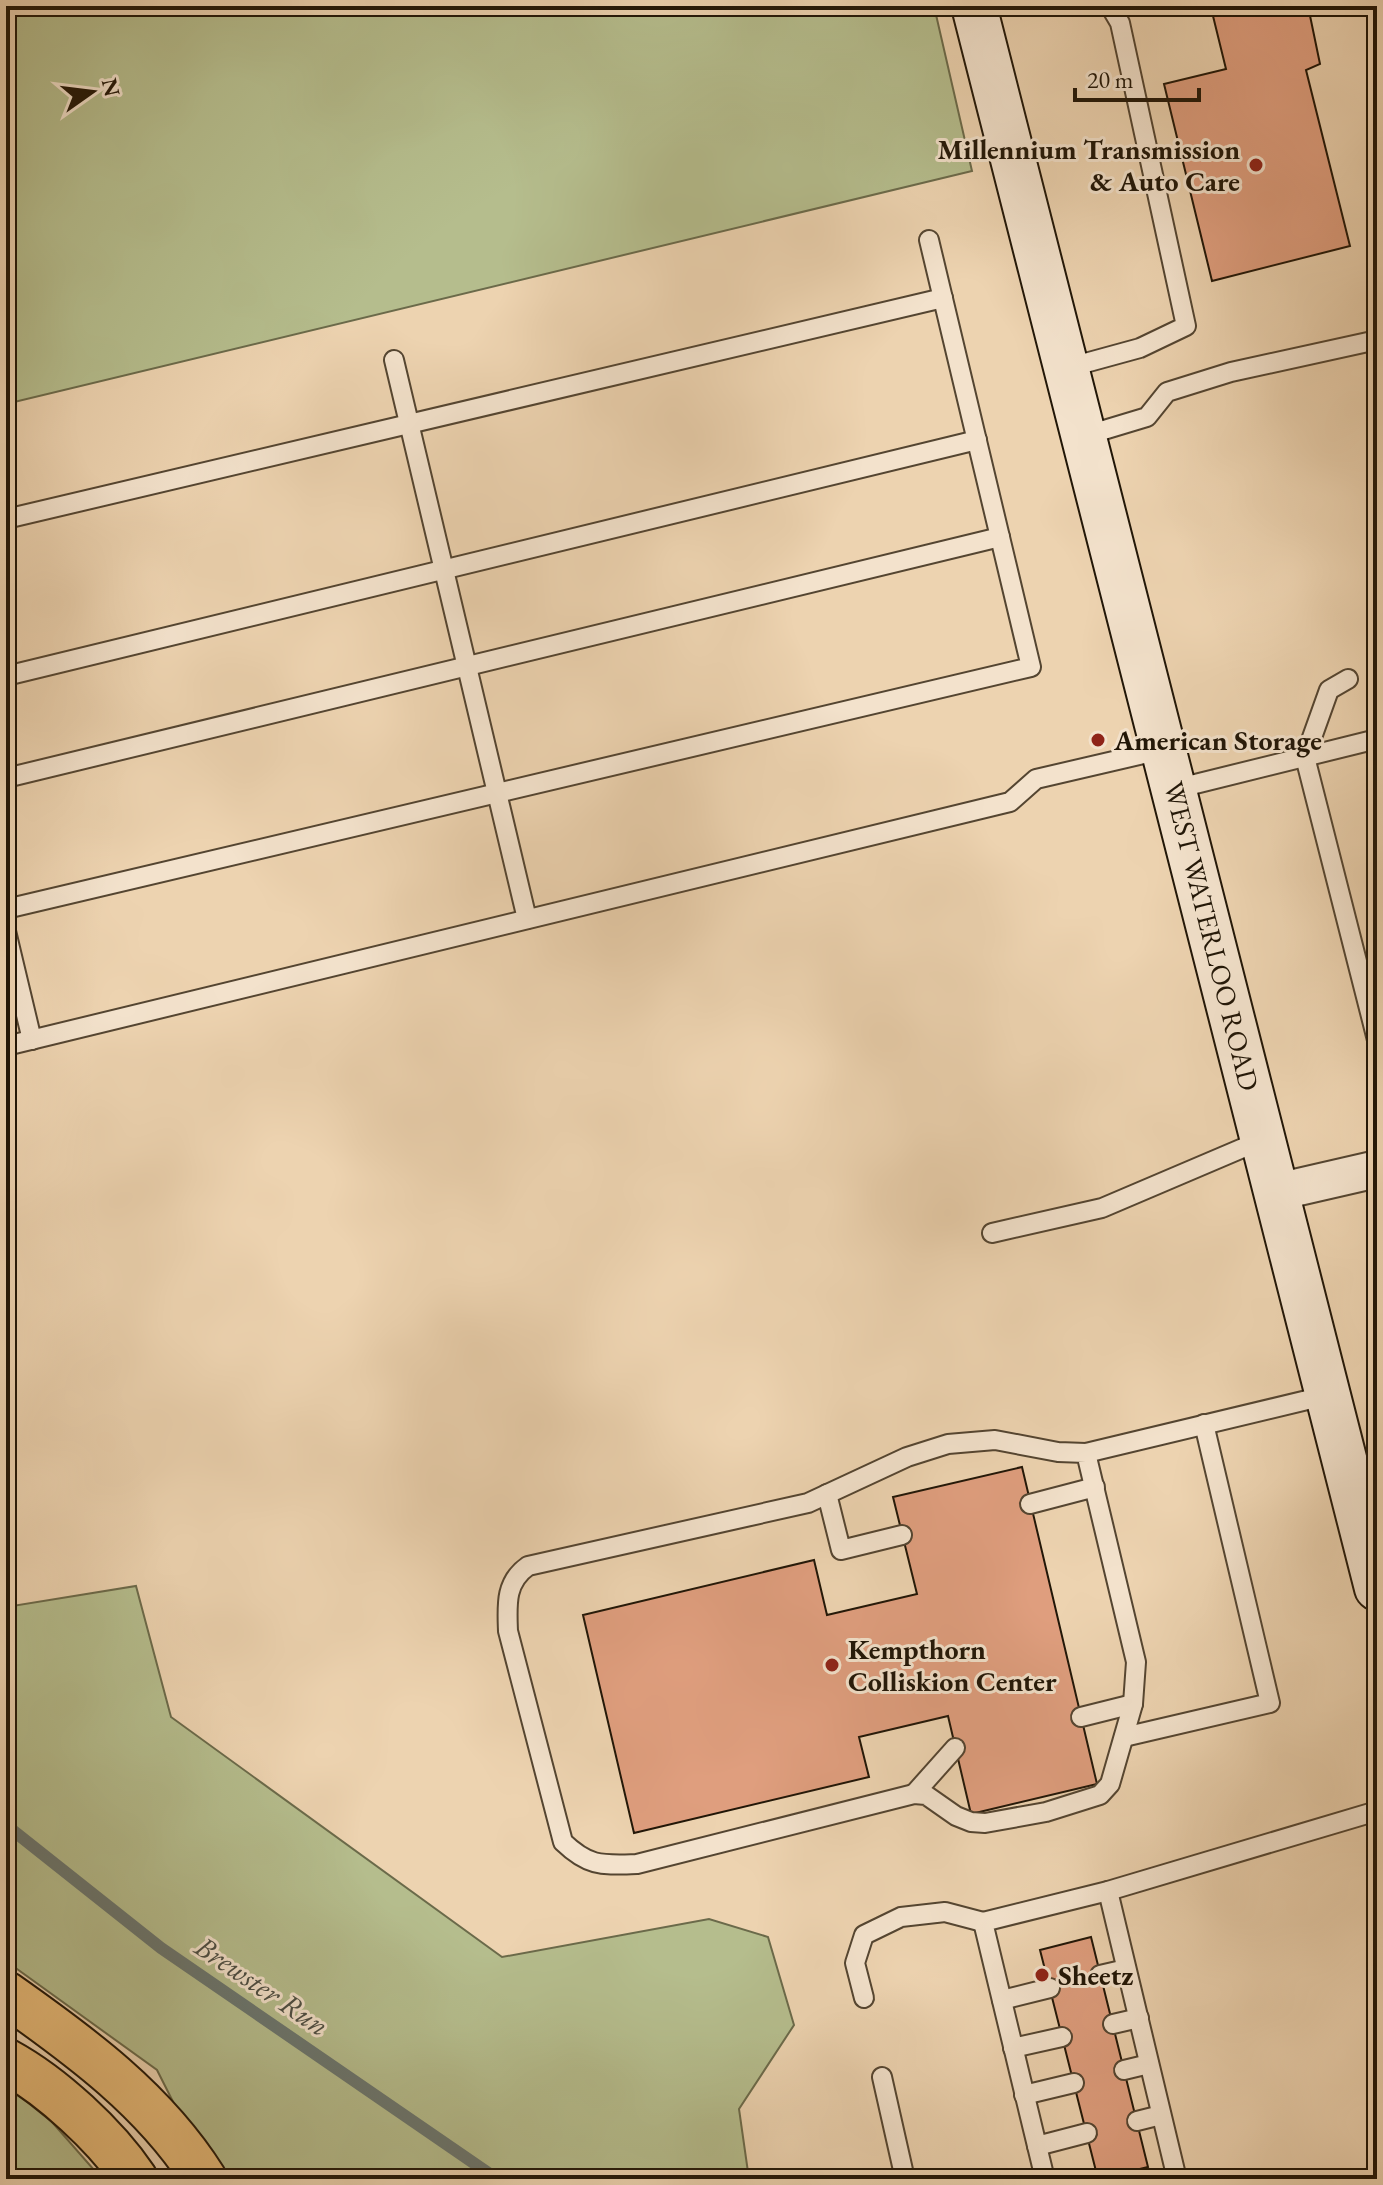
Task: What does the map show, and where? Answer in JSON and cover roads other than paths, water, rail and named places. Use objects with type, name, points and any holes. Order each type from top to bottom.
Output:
[{"type":"highway","points":[[6,1994],[110,2072],[157,2117],[204,2179]]},
{"type":"highway","points":[[6,2061],[26,2072],[84,2121],[135,2179]]},
{"type":"main road","name":"WEST WATERLOO ROAD","points":[[974,6],[1377,1588]]},
{"type":"street","points":[[1277,1192],[1377,1169]]},
{"type":"lane","points":[[1067,368],[1140,348],[1186,326],[1120,23],[1110,6]]},
{"type":"lane","points":[[6,909],[1031,667],[929,240]]},
{"type":"lane","points":[[6,519],[943,298]]},
{"type":"lane","points":[[1084,436],[1147,417],[1167,392],[1231,372],[1377,340]]},
{"type":"lane","points":[[394,360],[527,919]]},
{"type":"lane","points":[[6,676],[977,440]]},
{"type":"lane","points":[[6,778],[1000,537]]},
{"type":"lane","points":[[1348,679],[1329,690],[1305,757],[1377,1040]]},
{"type":"lane","points":[[6,1046],[1010,802],[1036,779],[1305,757],[1377,739]]},
{"type":"lane","points":[[6,931],[32,1040]]},
{"type":"lane","points":[[992,1233],[1102,1208],[1264,1139]]},
{"type":"lane","points":[[1086,1453],[1136,1662],[1133,1704],[1110,1784],[1100,1795],[1046,1812],[985,1823],[956,1816],[926,1795],[914,1794],[637,1864],[605,1865],[581,1859],[563,1842],[508,1631],[507,1596],[516,1574],[528,1566],[808,1503],[907,1457],[948,1444],[995,1440],[1058,1452],[1086,1453],[1328,1395]]},
{"type":"lane","points":[[1124,1737],[1270,1703],[1204,1424]]},
{"type":"lane","points":[[1030,1504],[1095,1487]]},
{"type":"lane","points":[[827,1494],[841,1550],[902,1535]]},
{"type":"lane","points":[[1081,1717],[1133,1704]]},
{"type":"lane","points":[[914,1794],[955,1748]]},
{"type":"lane","points":[[864,1998],[855,1963],[864,1935],[901,1917],[945,1912],[983,1922],[1108,1891],[1377,1811]]},
{"type":"lane","points":[[1108,1891],[1177,2179]]},
{"type":"lane","points":[[983,1922],[1045,2179]]},
{"type":"lane","points":[[1100,1975],[1126,1969]]},
{"type":"lane","points":[[1002,2000],[1050,1988]]},
{"type":"lane","points":[[1113,2024],[1139,2018]]},
{"type":"lane","points":[[1013,2048],[1062,2037]]},
{"type":"lane","points":[[1124,2070],[1149,2064]]},
{"type":"lane","points":[[882,2077],[905,2179]]},
{"type":"lane","points":[[1024,2095],[1074,2083]]},
{"type":"lane","points":[[1137,2121],[1161,2115]]},
{"type":"lane","points":[[1037,2146],[1087,2133]]},
{"type":"waterway","name":"Brewster Run","points":[[6,1825],[161,1948],[497,2179]]},
{"type":"place","name":"Millennium Transmission & Auto Care","points":[[1256,165]]},
{"type":"place","name":"American Storage","points":[[1098,740]]},
{"type":"place","name":"Kempthorn Colliskion Center","points":[[832,1665]]},
{"type":"place","name":"Sheetz","points":[[1042,1975]]}]
